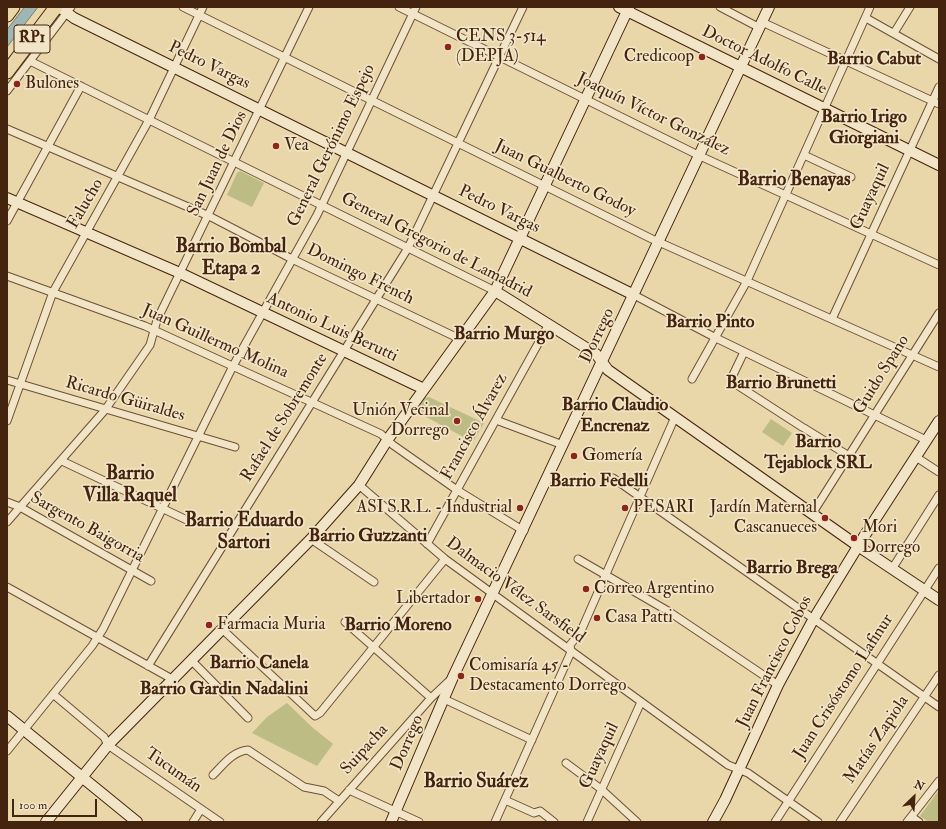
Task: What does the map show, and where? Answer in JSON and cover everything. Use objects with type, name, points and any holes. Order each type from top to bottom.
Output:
[{"type":"highway","name":"RP1","points":[[7,15],[13,7]]},
{"type":"highway","name":"RP1","points":[[7,72],[63,8]]},
{"type":"street","name":"Juan Gualberto Godoy","points":[[183,7],[659,242],[939,367]]},
{"type":"street","name":"Falucho","points":[[7,422],[53,292],[149,120],[203,7]]},
{"type":"street","name":"San Juan de Dios","points":[[7,522],[62,461],[105,410],[150,344],[154,330],[180,273],[261,110],[309,7]]},
{"type":"street","name":"Joaquín Víctor González","points":[[399,7],[415,11],[500,57],[700,156],[939,265]]},
{"type":"street","name":"Rafael de Sobremonte","points":[[148,666],[408,248],[523,7]]},
{"type":"street","points":[[720,7],[847,62],[936,103]]},
{"type":"street","name":"Dorrego","points":[[391,822],[453,677],[494,595],[769,7]]},
{"type":"street","points":[[692,379],[747,281],[847,62],[870,7]]},
{"type":"street","points":[[894,33],[910,7]]},
{"type":"street","points":[[7,91],[30,61],[63,8]]},
{"type":"street","name":"Pedro Vargas","points":[[63,8],[174,67],[634,295],[744,352],[926,440]]},
{"type":"street","points":[[46,822],[108,745],[311,539],[360,485],[388,440],[495,291],[586,100],[625,8]]},
{"type":"street","name":"Doctor Adolfo Calle","points":[[625,8],[741,68],[939,165]]},
{"type":"street","name":"General Gerónimo Espejo","points":[[7,751],[98,638],[233,366],[322,205],[415,11]]},
{"type":"street","points":[[866,18],[939,59]]},
{"type":"street","name":"General Gregorio de Lamadrid","points":[[30,61],[495,291],[596,354],[608,370],[858,546],[939,600]]},
{"type":"street","points":[[7,221],[49,147],[81,86]]},
{"type":"street","name":"Guayaquil","points":[[832,319],[910,151],[936,103],[939,87]]},
{"type":"street","name":"Domingo French","points":[[7,130],[209,216],[292,259],[460,340]]},
{"type":"street","points":[[804,155],[851,177]]},
{"type":"street","name":"Antonio Luis Berutti","points":[[7,198],[180,273],[424,389]]},
{"type":"street","name":"Juan Guillermo Molina","points":[[7,276],[154,330],[381,434],[457,490],[524,531]]},
{"type":"street","name":"Guido Spano","points":[[812,514],[939,313]]},
{"type":"street","name":"Francisco Álvarez","points":[[427,544],[549,324]]},
{"type":"street","points":[[744,352],[732,377],[734,383],[849,456]]},
{"type":"street","name":"Ricardo Güiraldes","points":[[7,380],[235,447]]},
{"type":"street","points":[[495,822],[571,652],[570,645],[581,631],[676,417]]},
{"type":"street","points":[[496,420],[563,446]]},
{"type":"street","name":"Juan Francisco Cobos","points":[[712,822],[739,770],[778,685],[813,620],[858,546],[939,421]]},
{"type":"street","points":[[916,457],[939,472]]},
{"type":"street","points":[[62,461],[189,521]]},
{"type":"street","points":[[613,478],[813,620],[939,707]]},
{"type":"street","name":"Dalmacio Vélez Sarsfield","points":[[360,485],[444,559],[728,765],[748,773],[818,822]]},
{"type":"street","points":[[892,569],[939,496]]},
{"type":"street","name":"Sargento Baigorria","points":[[7,502],[20,507],[151,581]]},
{"type":"street","points":[[311,539],[374,582]]},
{"type":"street","points":[[222,629],[315,716],[320,713],[444,559]]},
{"type":"street","points":[[578,559],[668,611],[778,685]]},
{"type":"street","name":"Juan Crisóstomo Lafinur","points":[[775,822],[939,568]]},
{"type":"street","points":[[7,587],[172,680]]},
{"type":"street","points":[[345,622],[431,698]]},
{"type":"street","points":[[191,660],[248,718]]},
{"type":"street","name":"Matías Zapiola","points":[[840,822],[939,675]]},
{"type":"street","name":"Dorrego","points":[[431,698],[453,677]]},
{"type":"street","name":"Tucumán","points":[[53,694],[104,737],[108,745],[220,822]]},
{"type":"street","name":"Suipacha","points":[[321,822],[431,698]]},
{"type":"street","points":[[444,699],[532,740]]},
{"type":"street","name":"Guayaquil","points":[[587,822],[642,702]]},
{"type":"street","points":[[7,716],[138,822]]},
{"type":"street","points":[[213,775],[232,756],[248,750],[304,787],[324,791],[339,801]]},
{"type":"street","points":[[566,763],[601,789],[637,822]]},
{"type":"street","points":[[919,822],[909,819],[939,781]]},
{"type":"street","points":[[349,790],[419,822]]},
{"type":"street","points":[[504,800],[534,813],[540,811],[554,822]]},
{"type":"street","points":[[193,822],[201,809]]},
{"type":"green space","points":[[240,171],[264,183],[252,207],[227,195],[237,173]]},
{"type":"green space","name":"Unión Vecinal Dorrego","points":[[429,397],[484,423],[473,442],[415,411],[424,398]]},
{"type":"green space","points":[[771,419],[792,433],[783,446],[762,432]]},
{"type":"green space","points":[[287,703],[313,728],[333,744],[317,766],[252,733],[267,717]]},
{"type":"green space","points":[[939,790],[939,822],[929,822],[920,816]]},
{"type":"water","points":[[25,7],[38,7],[7,47],[7,30]]},
{"type":"place","name":"CENS 3-514 (DEPJA)","points":[[448,47]]},
{"type":"place","name":"Credicoop","points":[[702,57]]},
{"type":"place","name":"Bulones","points":[[17,84]]},
{"type":"place","name":"Vea","points":[[276,146]]},
{"type":"place","name":"Unión Vecinal Dorrego","points":[[457,421]]},
{"type":"place","name":"Gomería","points":[[574,456]]},
{"type":"place","name":"ASI S.R.L. - Industrial","points":[[520,508]]},
{"type":"place","name":"PESARI","points":[[625,508]]},
{"type":"place","name":"Jardín Maternal Cascanueces","points":[[825,518]]},
{"type":"place","name":"Mori Dorrego","points":[[854,538]]},
{"type":"place","name":"Correo Argentino","points":[[586,589]]},
{"type":"place","name":"Libertador","points":[[478,599]]},
{"type":"place","name":"Casa Patti","points":[[597,618]]},
{"type":"place","name":"Farmacia Muria","points":[[209,625]]},
{"type":"place","name":"Comisaría 45 - Destacamento Dorrego","points":[[461,676]]},
{"type":"district","name":"Barrio Cabut","points":[[874,60]]},
{"type":"district","name":"Barrio Irigo Giorgiani","points":[[864,128]]},
{"type":"district","name":"Barrio Benayas","points":[[794,181]]},
{"type":"district","name":"Barrio Bombal Etapa 2","points":[[231,259]]},
{"type":"district","name":"Barrio Pinto","points":[[710,323]]},
{"type":"district","name":"Barrio Murgo","points":[[504,335]]},
{"type":"district","name":"Barrio Brunetti","points":[[781,384]]},
{"type":"district","name":"Barrio Claudio Encrenaz","points":[[615,416]]},
{"type":"district","name":"Barrio Tejablock SRL","points":[[818,453]]},
{"type":"district","name":"Barrio Fedelli","points":[[599,482]]},
{"type":"district","name":"Barrio Villa Raquel","points":[[130,486]]},
{"type":"district","name":"Barrio Eduardo Sartori","points":[[244,533]]},
{"type":"district","name":"Barrio Guzzanti","points":[[368,537]]},
{"type":"district","name":"Barrio Brega","points":[[792,569]]},
{"type":"district","name":"Barrio Moreno","points":[[398,626]]},
{"type":"district","name":"Barrio Canela","points":[[259,664]]},
{"type":"district","name":"Barrio Gardin Nadalini","points":[[224,690]]},
{"type":"district","name":"Barrio Suárez","points":[[476,783]]}]
